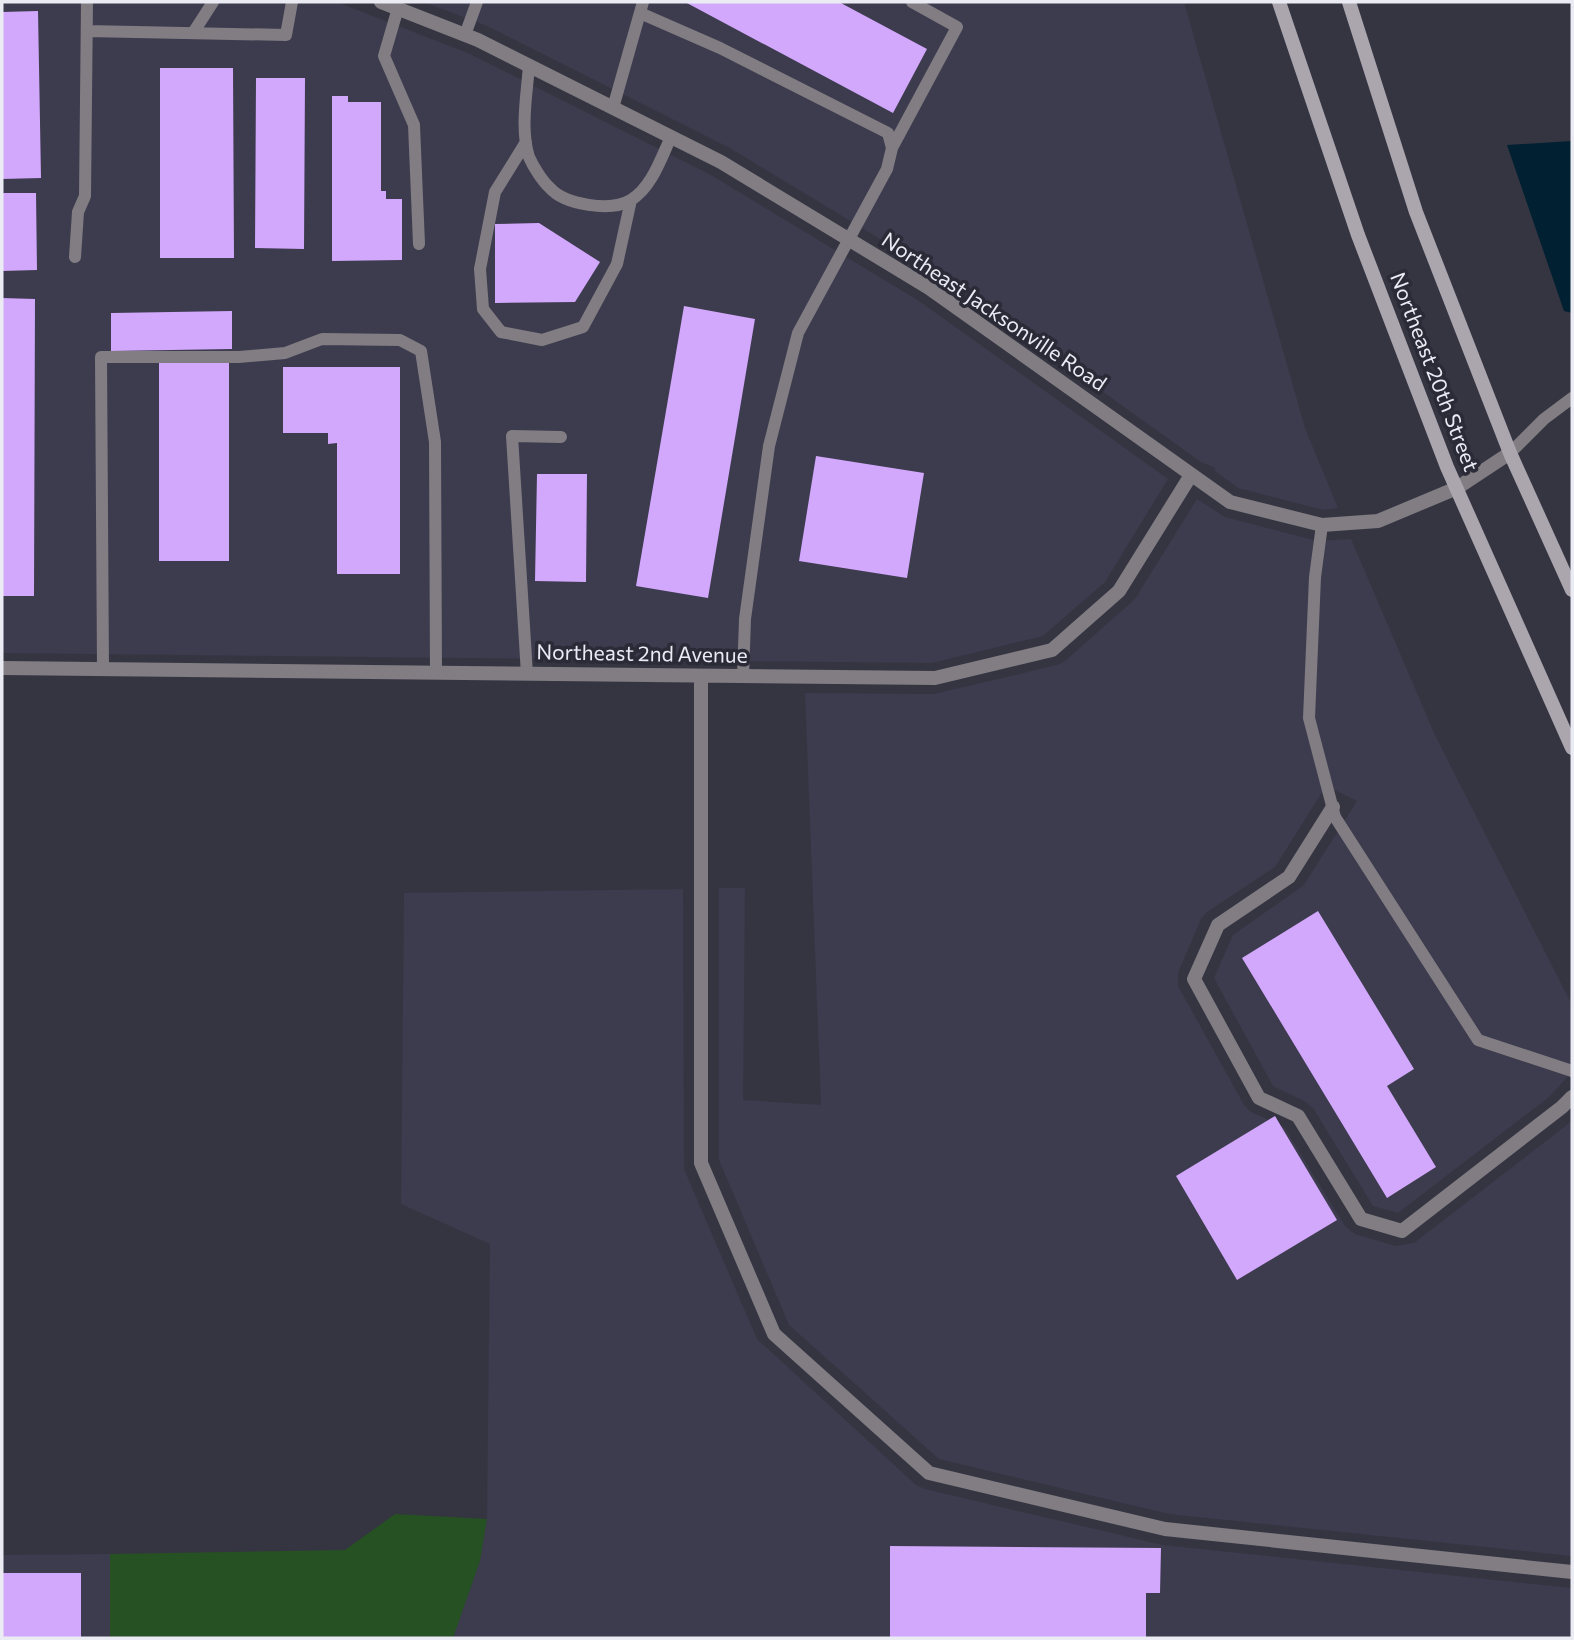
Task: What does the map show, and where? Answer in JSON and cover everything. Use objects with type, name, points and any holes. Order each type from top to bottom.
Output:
[{"type":"main road","name":"Northeast 20th Street","points":[[1279,2],[1358,235],[1457,488],[1572,748]]},
{"type":"main road","name":"Northeast 20th Street","points":[[1349,2],[1416,212],[1510,453],[1572,590]]},
{"type":"street","name":"Northeast Jacksonville Road","points":[[381,2],[465,35],[529,65],[721,162],[929,288],[1230,502],[1322,526],[1378,520],[1457,488],[1510,453]]},
{"type":"street","name":"Northeast 2nd Avenue","points":[[2,668],[934,678],[1052,650],[1119,591],[1191,475]]},
{"type":"street","points":[[701,676],[701,1163],[774,1334],[929,1473],[1165,1529],[1572,1572]]},
{"type":"street","points":[[1332,807],[1289,877],[1218,925],[1194,979],[1259,1098],[1298,1115],[1361,1219],[1402,1231],[1572,1097]]},
{"type":"lane","points":[[75,257],[78,212],[85,196],[87,2]]},
{"type":"lane","points":[[193,33],[213,2]]},
{"type":"lane","points":[[87,32],[286,35],[292,2]]},
{"type":"lane","points":[[465,35],[477,2]]},
{"type":"lane","points":[[743,677],[745,619],[769,446],[798,333],[887,169],[892,148],[957,27],[912,2]]},
{"type":"lane","points":[[613,108],[642,7],[888,133],[892,148]]},
{"type":"lane","points":[[398,8],[384,56],[414,125],[419,244]]},
{"type":"lane","points":[[529,65],[526,142],[530,159],[550,190],[578,204],[609,206],[631,200],[651,179],[671,137]]},
{"type":"lane","points":[[526,142],[495,192],[480,269],[483,309],[500,332],[542,340],[583,327],[617,264],[631,200]]},
{"type":"lane","points":[[103,669],[101,357],[239,357],[285,353],[322,339],[400,340],[421,351],[435,442],[436,673]]},
{"type":"lane","points":[[1510,453],[1544,419],[1572,398]]},
{"type":"lane","points":[[527,674],[512,436],[561,437]]},
{"type":"lane","points":[[1322,526],[1315,577],[1309,718],[1335,817],[1478,1040],[1572,1071]]},
{"type":"shaded area","points":[[2,2],[337,2],[470,54],[711,175],[919,301],[1168,479],[1105,582],[1043,636],[932,663],[2,653]]},
{"type":"shaded area","points":[[424,2],[1184,2],[1305,428],[1338,508],[1324,510],[1238,488],[1215,471],[1215,468],[1201,462],[941,276],[730,148],[487,26]]},
{"type":"shaded area","points":[[1197,499],[1225,517],[1317,541],[1351,539],[1435,735],[1572,1005],[1572,1072],[1549,1097],[1398,1213],[1373,1206],[1313,1108],[1273,1086],[1214,978],[1233,935],[1304,885],[1357,801],[1326,786],[1275,867],[1207,912],[1201,919],[1178,973],[1178,986],[1244,1105],[1251,1112],[1284,1127],[1345,1226],[1355,1234],[1396,1246],[1414,1243],[1572,1121],[1572,1556],[1169,1514],[939,1459],[789,1325],[719,1160],[719,888],[745,888],[743,1100],[821,1105],[805,693],[934,694],[1057,665],[1065,661],[1135,599]]},
{"type":"shaded area","points":[[683,889],[684,1169],[757,1339],[916,1485],[1163,1545],[1572,1588],[1572,1638],[453,1638],[487,1519],[490,1244],[401,1204],[404,893]]},
{"type":"shaded area","points":[[110,1554],[110,1638],[2,1638],[2,1555]]},
{"type":"green space","points":[[395,1514],[487,1519],[480,1561],[453,1638],[110,1638],[110,1554],[345,1550]]},
{"type":"water","points":[[1572,141],[1572,313],[1564,311],[1507,145]]},
{"type":"building","points":[[685,2],[839,2],[927,49],[893,113]]},
{"type":"building","points":[[38,11],[41,178],[2,179],[2,12]]},
{"type":"building","points":[[160,68],[233,68],[234,258],[160,258]]},
{"type":"building","points":[[256,78],[305,78],[304,249],[255,248]]},
{"type":"building","points":[[332,96],[348,96],[348,102],[381,102],[381,191],[386,191],[386,199],[402,199],[402,260],[332,261]]},
{"type":"building","points":[[2,193],[36,193],[37,270],[2,271]]},
{"type":"building","points":[[539,223],[600,262],[575,302],[495,303],[495,224]]},
{"type":"building","points":[[2,298],[35,299],[34,596],[2,596]]},
{"type":"building","points":[[684,306],[755,319],[708,598],[636,586]]},
{"type":"building","points":[[232,311],[232,349],[111,351],[111,313]]},
{"type":"building","points":[[159,363],[229,363],[229,561],[159,561]]},
{"type":"building","points":[[283,367],[400,367],[400,574],[337,574],[337,443],[328,444],[328,433],[283,433]]},
{"type":"building","points":[[816,456],[924,473],[907,578],[799,561]]},
{"type":"building","points":[[537,474],[587,474],[586,582],[535,581]]},
{"type":"building","points":[[1318,911],[1414,1069],[1387,1086],[1436,1167],[1387,1198],[1242,958]]},
{"type":"building","points":[[1275,1116],[1337,1220],[1237,1280],[1176,1176]]},
{"type":"building","points":[[890,1546],[1161,1548],[1160,1593],[1146,1593],[1146,1638],[890,1638]]},
{"type":"building","points":[[2,1573],[81,1573],[81,1638],[2,1638]]}]
